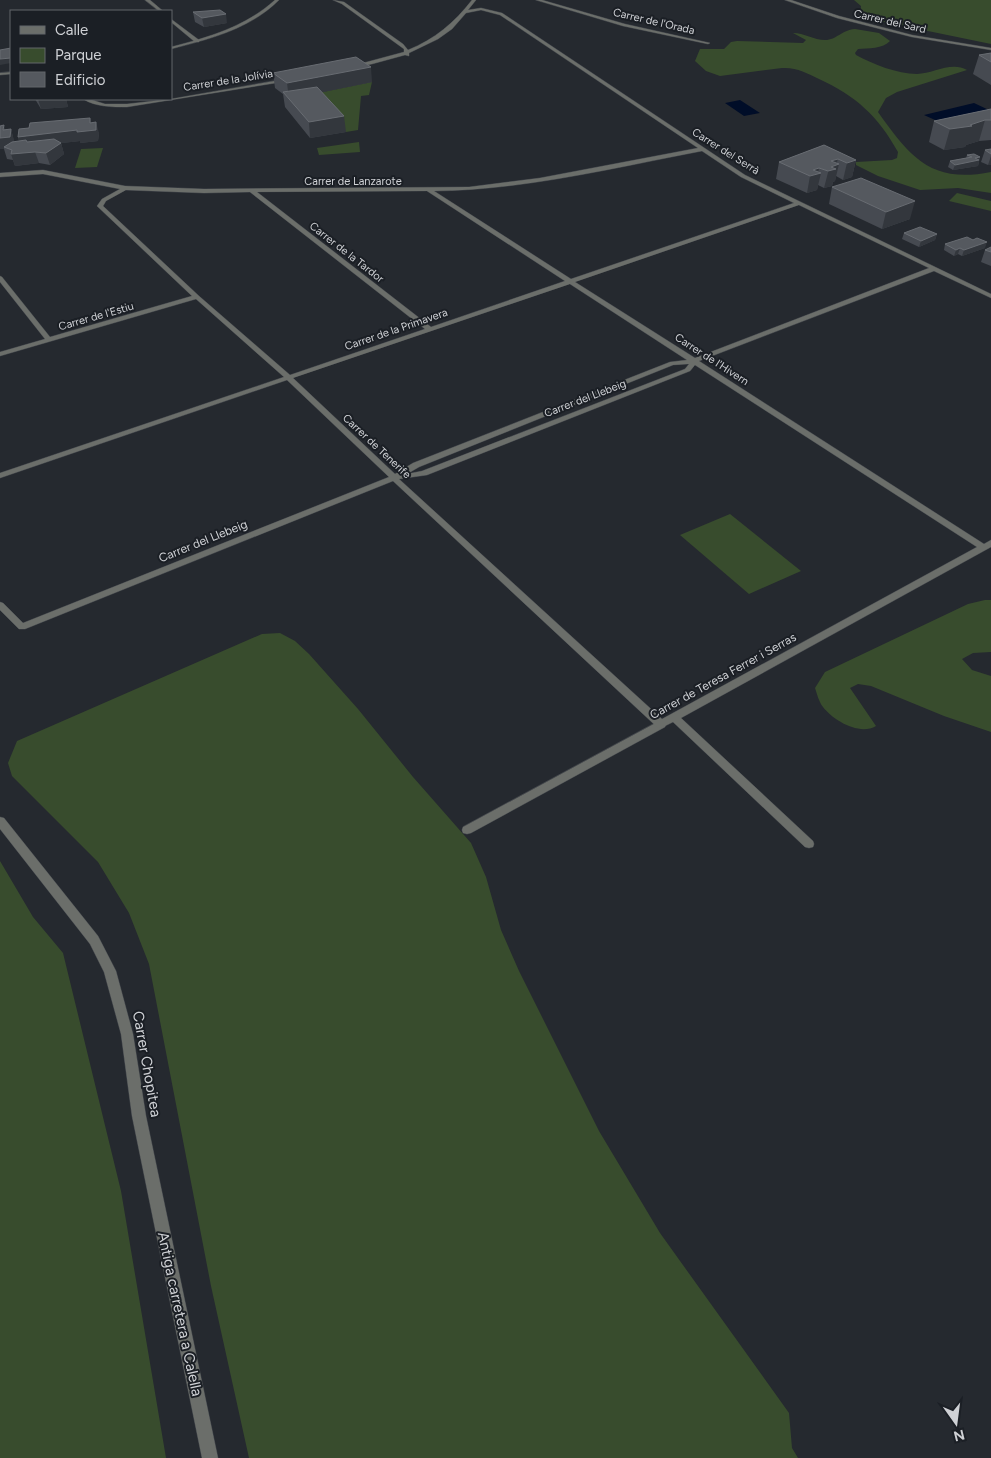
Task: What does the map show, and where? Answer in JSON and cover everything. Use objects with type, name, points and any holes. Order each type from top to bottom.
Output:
[{"type":"street","points":[[147,0],[160,10]]},
{"type":"street","points":[[172,48],[197,41],[247,22],[270,7],[277,0]]},
{"type":"street","points":[[335,0],[343,3],[401,45],[407,51],[407,54]]},
{"type":"street","points":[[344,69],[407,54],[426,45],[455,23],[474,0]]},
{"type":"street","name":"Carrer de l'Orada","points":[[538,0],[624,25],[708,43]]},
{"type":"street","name":"Carrer del Sard","points":[[787,0],[838,17],[903,34],[991,48]]},
{"type":"street","name":"Carrer del Serrà","points":[[483,4],[511,20],[742,176],[991,296]]},
{"type":"street","name":"Carrer del Serrà","points":[[466,12],[481,9],[493,11]]},
{"type":"street","points":[[172,21],[197,41]]},
{"type":"street","points":[[401,45],[414,47],[426,45]]},
{"type":"street","name":"Carrer de la Jolívia","points":[[172,99],[297,78]]},
{"type":"street","name":"Carrer de la Jolívia","points":[[87,100],[97,104],[110,105],[161,100]]},
{"type":"street","name":"Carrer de Lanzarote","points":[[0,176],[43,172],[125,188],[252,191],[430,191],[492,188],[704,150]]},
{"type":"street","name":"Carrer de Tenerife","points":[[125,188],[104,200],[100,206],[197,297],[288,377],[394,478],[662,724]]},
{"type":"street","name":"Carrer de la Tardor","points":[[252,191],[430,329]]},
{"type":"street","name":"Carrer de l'Hivern","points":[[430,191],[694,361],[987,545]]},
{"type":"street","name":"Carrer de la Primavera","points":[[0,476],[800,203]]},
{"type":"street","name":"Carrer del Llebeig","points":[[0,605],[22,627],[394,478],[416,465],[672,363],[694,361],[933,269]]},
{"type":"street","points":[[0,278],[49,340]]},
{"type":"street","name":"Carrer de l'Estiu","points":[[0,354],[197,297]]},
{"type":"street","name":"Carrer del Llebeig","points":[[394,478],[424,473],[688,370],[694,361]]},
{"type":"street","name":"Carrer de Teresa Ferrer i Serras","points":[[467,830],[987,545]]},
{"type":"street","points":[[674,717],[809,844]]},
{"type":"street","name":"Carrer Chopitea","points":[[0,821],[94,940],[110,971],[127,1034],[139,1116],[150,1170]]},
{"type":"street","name":"Antiga carretera a Calella","points":[[150,1170],[210,1458]]},
{"type":"green space","points":[[854,0],[991,0],[991,44],[860,17],[861,6]]},
{"type":"green space","points":[[855,29],[879,33],[890,41],[879,47],[858,49],[855,53],[885,68],[909,74],[948,67],[967,70],[897,92],[886,98],[878,112],[912,154],[937,170],[953,174],[970,175],[991,172],[991,193],[958,188],[920,190],[878,176],[856,165],[856,162],[892,160],[897,158],[898,152],[882,128],[865,108],[844,93],[806,73],[797,69],[782,68],[720,76],[706,71],[695,61],[700,49],[724,49],[731,42],[803,43],[806,40],[793,33],[829,40],[846,31]]},
{"type":"green space","points":[[372,82],[369,95],[361,96],[358,130],[346,132],[293,98]]},
{"type":"green space","points":[[359,142],[360,152],[319,155],[317,148]]},
{"type":"green space","points":[[103,148],[97,167],[75,168],[81,149]]},
{"type":"green space","points":[[957,193],[991,201],[991,211],[949,201]]},
{"type":"green space","points":[[730,514],[801,571],[749,594],[680,535]]},
{"type":"green space","points":[[991,600],[991,652],[973,653],[962,659],[972,670],[991,676],[991,732],[944,716],[871,686],[858,684],[850,688],[876,726],[869,729],[854,728],[847,725],[833,717],[822,705],[815,688],[825,672],[968,604]]},
{"type":"green space","points":[[280,633],[295,641],[309,654],[471,843],[486,877],[501,930],[519,971],[599,1131],[660,1233],[789,1413],[792,1448],[798,1458],[249,1458],[211,1286],[149,964],[129,913],[98,862],[12,776],[8,763],[17,741],[262,634]]},
{"type":"green space","points":[[0,861],[33,917],[63,953],[121,1191],[166,1458],[0,1458]]},
{"type":"water","points":[[740,100],[760,113],[744,116],[725,103]]},
{"type":"water","points":[[974,103],[991,111],[946,125],[924,115]]},
{"type":"building","points":[[220,10],[226,14],[202,18],[193,12]]},
{"type":"building","points":[[10,48],[10,58],[0,59],[0,50]]},
{"type":"building","points":[[991,53],[991,62],[979,55]]},
{"type":"building","points":[[356,57],[371,67],[287,83],[273,73]]},
{"type":"building","points":[[317,87],[344,116],[309,122],[283,92]]},
{"type":"building","points":[[991,109],[991,120],[970,125],[972,126],[950,129],[934,121]]},
{"type":"building","points":[[90,118],[90,123],[96,122],[96,130],[77,132],[77,130],[18,137],[19,129],[29,128],[30,123]]},
{"type":"building","points":[[4,125],[3,130],[11,129],[10,137],[0,138],[0,126]]},
{"type":"building","points":[[54,139],[61,143],[46,153],[11,154],[12,150],[4,147],[12,142]]},
{"type":"building","points":[[824,145],[856,160],[847,163],[838,159],[831,161],[839,164],[831,167],[836,169],[828,171],[819,168],[813,170],[821,173],[810,176],[779,162]]},
{"type":"building","points":[[974,154],[980,157],[975,158],[979,160],[955,165],[950,161],[972,157],[967,155]]},
{"type":"building","points":[[861,178],[915,201],[886,212],[832,187]]},
{"type":"building","points":[[920,227],[937,234],[921,241],[904,233]]},
{"type":"building","points":[[967,237],[987,242],[964,250],[960,248],[956,250],[945,244]]}]
